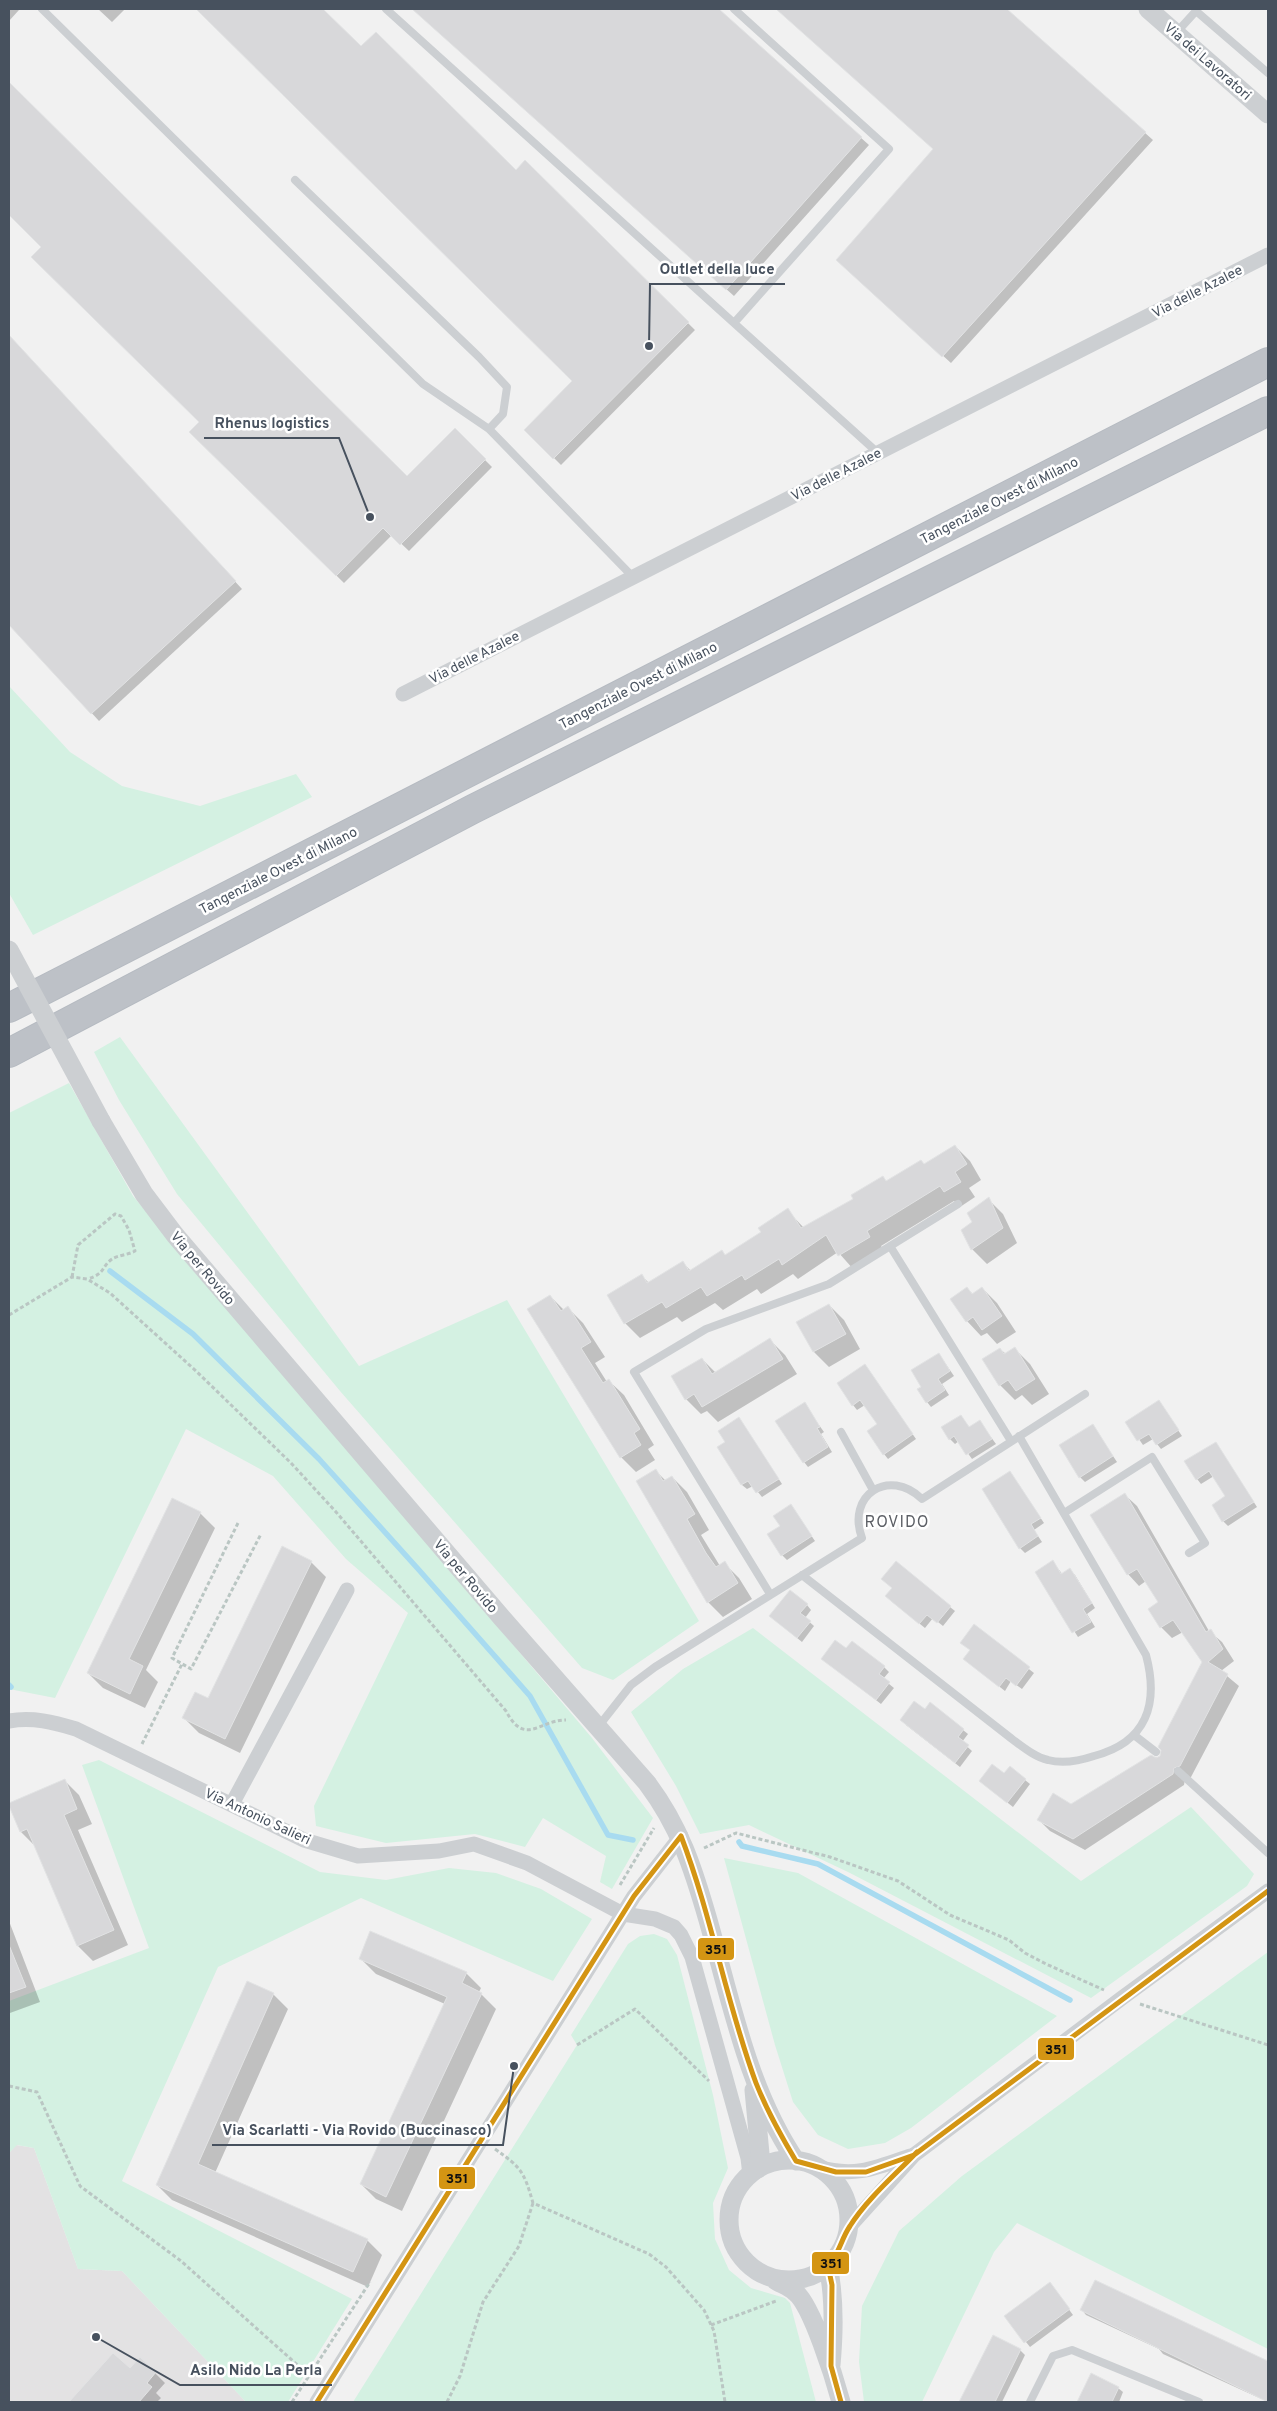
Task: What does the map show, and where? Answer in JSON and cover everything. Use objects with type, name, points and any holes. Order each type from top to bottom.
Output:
[{"type":"highway","name":"Tangenziale Ovest di Milano","points":[[9,1008],[1268,362]]},
{"type":"highway","points":[[9,1053],[473,809],[1268,411]]},
{"type":"street","name":"Via dei Lavoratori","points":[[1148,9],[1268,114]]},
{"type":"street","name":"Via delle Azalee","points":[[403,694],[1268,255]]},
{"type":"street","name":"Via per Rovido","points":[[9,950],[100,1121],[144,1194],[175,1235],[502,1618],[598,1726],[666,1808],[688,1854],[752,2072],[775,2125],[796,2161]]},
{"type":"street","points":[[232,1804],[347,1590]]},
{"type":"street","name":"Via Antonio Salieri","points":[[9,1720],[23,1718],[49,1721],[76,1729],[304,1840],[358,1856],[439,1851],[474,1844],[528,1863],[623,1914]]},
{"type":"street","points":[[321,2396],[623,1914],[644,1882],[680,1836]]},
{"type":"street","points":[[767,2276],[783,2280],[799,2280],[814,2275],[828,2266],[838,2255],[849,2227],[914,2154],[1268,1891]]},
{"type":"street","points":[[623,1914],[644,1916],[663,1922],[674,1927],[685,1942],[692,1957],[748,2158],[754,2172]]},
{"type":"street","name":"Via per Rovido","points":[[752,2072],[760,2154],[754,2172]]},
{"type":"street","points":[[841,2402],[831,2366],[801,2299],[795,2291],[753,2268],[742,2257],[734,2243],[730,2227],[730,2211],[735,2196],[754,2172],[777,2162],[796,2161],[836,2172],[866,2172],[914,2154]]},
{"type":"street","points":[[818,2167],[832,2178],[843,2192],[849,2209],[849,2227]]},
{"type":"street","points":[[828,2266],[832,2293],[833,2335],[831,2366]]},
{"type":"lane","points":[[42,9],[423,384],[489,429],[634,577]]},
{"type":"lane","points":[[386,9],[878,453]]},
{"type":"lane","points":[[734,9],[889,149],[734,323]]},
{"type":"lane","points":[[1176,33],[1196,11],[1268,73]]},
{"type":"lane","points":[[295,180],[472,350],[507,387],[503,414],[489,429]]},
{"type":"lane","points":[[770,1594],[634,1372],[706,1329],[829,1284],[958,1204]]},
{"type":"lane","points":[[890,1246],[1011,1442]]},
{"type":"lane","points":[[598,1726],[626,1690],[649,1671],[862,1538],[858,1527],[859,1509],[864,1498],[873,1490],[885,1485],[902,1485],[913,1490],[922,1499],[1085,1394]]},
{"type":"lane","points":[[841,1432],[873,1490]]},
{"type":"lane","points":[[802,1575],[1012,1739],[1036,1755],[1047,1760],[1062,1762],[1078,1760],[1114,1749],[1134,1735],[1142,1725],[1149,1707],[1152,1688],[1146,1655],[1019,1436]]},
{"type":"lane","points":[[1064,1512],[1152,1457],[1205,1543],[1189,1553]]},
{"type":"lane","points":[[1134,1735],[1156,1752]]},
{"type":"lane","points":[[1178,1771],[1268,1853]]},
{"type":"lane","points":[[1030,2402],[1053,2356],[1072,2350],[1199,2402]]},
{"type":"path","points":[[72,1277],[76,1264],[78,1245],[115,1214],[121,1216],[129,1230],[134,1251],[127,1256],[112,1259],[100,1274],[87,1279]]},
{"type":"path","points":[[9,1315],[72,1277],[87,1279],[110,1293],[260,1432],[336,1512],[506,1711],[512,1722],[520,1729],[537,1730],[557,1720]]},
{"type":"path","points":[[238,1523],[172,1658],[191,1669],[261,1534]]},
{"type":"path","points":[[135,1758],[182,1664]]},
{"type":"path","points":[[688,1854],[736,1833],[830,1857],[898,1881],[950,1914],[1009,1940],[1026,1953],[1046,1964],[1122,1998],[1268,2045]]},
{"type":"path","points":[[577,2045],[634,2009],[708,2080]]},
{"type":"path","points":[[9,2086],[37,2092],[80,2186],[181,2261],[321,2396]]},
{"type":"path","points":[[446,2402],[460,2376],[483,2302],[519,2246],[533,2203],[525,2177],[517,2164],[482,2139]]},
{"type":"path","points":[[533,2203],[649,2254],[666,2267],[704,2310],[711,2324],[714,2331],[725,2402]]},
{"type":"path","points":[[711,2324],[785,2298]]},
{"type":"shaded area","points":[[16,2145],[34,2148],[78,2269],[122,2271],[246,2402],[9,2402],[9,2153]]},
{"type":"green space","points":[[9,686],[70,752],[122,786],[200,806],[296,774],[312,797],[33,935],[9,893]]},
{"type":"green space","points":[[120,1037],[359,1366],[507,1300],[699,1621],[613,1680],[582,1668],[340,1391],[177,1194],[119,1100],[94,1052]]},
{"type":"green space","points":[[69,1083],[133,1196],[592,1738],[653,1818],[612,1889],[600,1882],[606,1856],[543,1818],[525,1847],[475,1834],[386,1843],[316,1826],[314,1806],[408,1613],[346,1559],[273,1476],[186,1429],[55,1698],[9,1689],[9,1113]]},
{"type":"green space","points":[[753,1628],[1081,1881],[1191,1807],[1254,1874],[1247,1886],[1091,1998],[850,1873],[749,1825],[700,1834],[676,1786],[631,1712],[683,1669]]},
{"type":"green space","points":[[99,1760],[320,1872],[386,1880],[449,1868],[496,1873],[541,1889],[592,1919],[553,1981],[361,1898],[218,1967],[122,2181],[352,2299],[288,2402],[246,2402],[122,2271],[78,2269],[34,2148],[17,2145],[9,2153],[9,2001],[149,1948],[82,1765]]},
{"type":"green space","points":[[724,1858],[798,1873],[1057,2016],[911,2128],[885,2143],[848,2149],[818,2135],[793,2102],[775,2045]]},
{"type":"green space","points":[[654,1934],[667,1939],[677,1955],[713,2095],[728,2168],[713,2203],[715,2239],[729,2270],[751,2288],[785,2298],[790,2303],[816,2402],[353,2402],[577,2045],[571,2035],[628,1944],[640,1936]]},
{"type":"green space","points":[[1268,1952],[1268,2349],[1017,2223],[994,2252],[922,2402],[864,2402],[859,2362],[862,2306],[899,2231],[962,2176]]},
{"type":"building","points":[[196,9],[323,9],[361,46],[376,32],[516,170],[525,160],[689,322],[553,459],[524,430],[572,381]]},
{"type":"building","points":[[412,9],[719,9],[862,137],[726,290]]},
{"type":"building","points":[[776,9],[1007,9],[1146,132],[942,357],[836,260],[933,149]]},
{"type":"building","points":[[9,82],[407,476],[455,428],[486,459],[400,545],[383,528],[336,576],[189,432],[199,422],[31,257],[41,247],[9,215]]},
{"type":"building","points":[[9,335],[236,581],[91,714],[9,625]]},
{"type":"building","points":[[955,1145],[967,1164],[955,1172],[961,1182],[944,1192],[940,1186],[867,1231],[870,1237],[838,1256],[826,1235],[782,1265],[779,1259],[745,1280],[742,1275],[707,1296],[701,1287],[666,1308],[662,1302],[624,1324],[607,1295],[642,1274],[647,1283],[683,1261],[689,1271],[722,1250],[725,1255],[761,1232],[758,1228],[788,1208],[801,1228],[853,1199],[851,1195],[883,1176],[886,1181],[921,1160],[924,1164]]},
{"type":"building","points":[[989,1197],[1003,1228],[971,1250],[961,1230],[972,1222],[967,1213]]},
{"type":"building","points":[[967,1287],[972,1294],[982,1287],[1002,1316],[982,1330],[973,1317],[966,1322],[950,1299]]},
{"type":"building","points":[[550,1295],[561,1311],[568,1306],[591,1342],[581,1348],[603,1383],[609,1379],[640,1429],[634,1433],[641,1445],[620,1458],[527,1309]]},
{"type":"building","points":[[829,1304],[846,1334],[813,1352],[796,1322]]},
{"type":"building","points":[[770,1338],[783,1359],[702,1407],[694,1394],[685,1400],[671,1376],[702,1358],[712,1374]]},
{"type":"building","points":[[1015,1347],[1035,1379],[1016,1391],[1008,1380],[999,1386],[982,1359],[1000,1348],[1004,1354]]},
{"type":"building","points":[[939,1353],[950,1371],[938,1379],[945,1390],[926,1403],[917,1389],[921,1387],[911,1370]]},
{"type":"building","points":[[865,1364],[913,1434],[883,1455],[867,1431],[877,1424],[860,1400],[852,1406],[837,1383]]},
{"type":"building","points":[[1159,1400],[1179,1430],[1156,1445],[1149,1434],[1137,1441],[1125,1422]]},
{"type":"building","points":[[805,1402],[820,1427],[817,1428],[828,1447],[803,1463],[775,1421]]},
{"type":"building","points":[[961,1415],[969,1427],[980,1420],[992,1439],[966,1455],[954,1436],[949,1440],[941,1427]]},
{"type":"building","points":[[739,1417],[779,1479],[756,1493],[748,1481],[741,1485],[717,1447],[725,1442],[718,1431]]},
{"type":"building","points":[[1093,1424],[1113,1456],[1079,1478],[1059,1445]]},
{"type":"building","points":[[1216,1442],[1254,1502],[1222,1522],[1212,1505],[1225,1496],[1209,1471],[1196,1480],[1184,1461]]},
{"type":"building","points":[[656,1469],[663,1481],[672,1476],[695,1514],[687,1519],[706,1553],[716,1567],[725,1561],[738,1583],[707,1603],[636,1481]]},
{"type":"building","points":[[1010,1471],[1041,1518],[1031,1524],[1038,1536],[1019,1549],[982,1489]]},
{"type":"building","points":[[1125,1493],[1206,1632],[1211,1629],[1223,1649],[1208,1662],[1228,1674],[1180,1766],[1174,1768],[1173,1774],[1073,1839],[1037,1820],[1053,1793],[1071,1804],[1151,1755],[1156,1758],[1160,1756],[1161,1750],[1158,1747],[1202,1662],[1173,1620],[1160,1628],[1148,1609],[1158,1602],[1137,1569],[1127,1575],[1090,1515]]},
{"type":"building","points":[[172,1498],[201,1512],[129,1659],[143,1666],[130,1694],[87,1673]]},
{"type":"building","points":[[791,1504],[812,1536],[781,1556],[767,1534],[780,1526],[773,1516]]},
{"type":"building","points":[[282,1546],[312,1561],[225,1739],[182,1718],[195,1692],[208,1698]]},
{"type":"building","points":[[1053,1560],[1061,1574],[1070,1568],[1092,1603],[1083,1609],[1091,1622],[1072,1633],[1035,1572]]},
{"type":"building","points":[[896,1561],[951,1606],[937,1623],[927,1615],[919,1624],[885,1596],[892,1588],[881,1579]]},
{"type":"building","points":[[790,1590],[808,1604],[800,1613],[811,1621],[797,1638],[769,1616]]},
{"type":"building","points":[[974,1624],[1030,1667],[1016,1686],[1006,1678],[999,1687],[963,1659],[970,1650],[960,1643]]},
{"type":"building","points":[[835,1640],[846,1648],[852,1641],[885,1666],[879,1674],[890,1682],[876,1700],[821,1659]]},
{"type":"building","points":[[914,1701],[925,1709],[930,1702],[964,1729],[958,1737],[969,1745],[955,1763],[900,1720]]},
{"type":"building","points":[[992,1764],[1004,1773],[1010,1766],[1026,1779],[1007,1803],[979,1781]]},
{"type":"building","points":[[65,1779],[77,1809],[64,1815],[114,1930],[77,1946],[27,1829],[20,1832],[9,1806],[9,1803]]},
{"type":"building","points":[[370,1931],[467,1972],[462,1983],[482,1993],[386,2197],[360,2184],[447,1997],[359,1959]]},
{"type":"building","points":[[9,1945],[26,1987],[9,1993]]},
{"type":"building","points":[[247,1981],[274,1993],[198,2164],[368,2239],[353,2272],[156,2185]]},
{"type":"building","points":[[1095,2280],[1268,2361],[1268,2402],[1080,2310]]},
{"type":"building","points":[[1050,2282],[1070,2309],[1024,2343],[1004,2316]]},
{"type":"building","points":[[993,2335],[1021,2349],[995,2402],[959,2402]]},
{"type":"building","points":[[113,2353],[130,2368],[140,2357],[156,2372],[147,2383],[152,2387],[139,2402],[69,2402]]},
{"type":"building","points":[[1091,2373],[1119,2387],[1112,2402],[1077,2402]]},
{"type":"waterway","points":[[110,1271],[193,1334],[319,1459],[530,1696],[608,1835],[633,1840]]},
{"type":"waterway","points":[[739,1842],[742,1846],[818,1864],[1070,2000]]},
{"type":"transit line","name":"351","points":[[317,2402],[634,1896],[681,1836],[702,1897],[745,2052],[765,2103],[796,2161],[836,2172],[866,2172],[914,2155],[1268,1891]]},
{"type":"transit line","name":"351","points":[[841,2402],[831,2366],[832,2285],[828,2266],[836,2256],[847,2231],[857,2216],[917,2152]]},
{"type":"place","name":"Outlet della luce","points":[[649,346]]},
{"type":"place","name":"Rhenus logistics","points":[[370,517]]},
{"type":"place","name":"Via Scarlatti - Via Rovido (Buccinasco)","points":[[514,2066]]},
{"type":"place","name":"Asilo Nido La Perla","points":[[96,2337]]},
{"type":"district","name":"ROVIDO","points":[[897,1521]]}]
